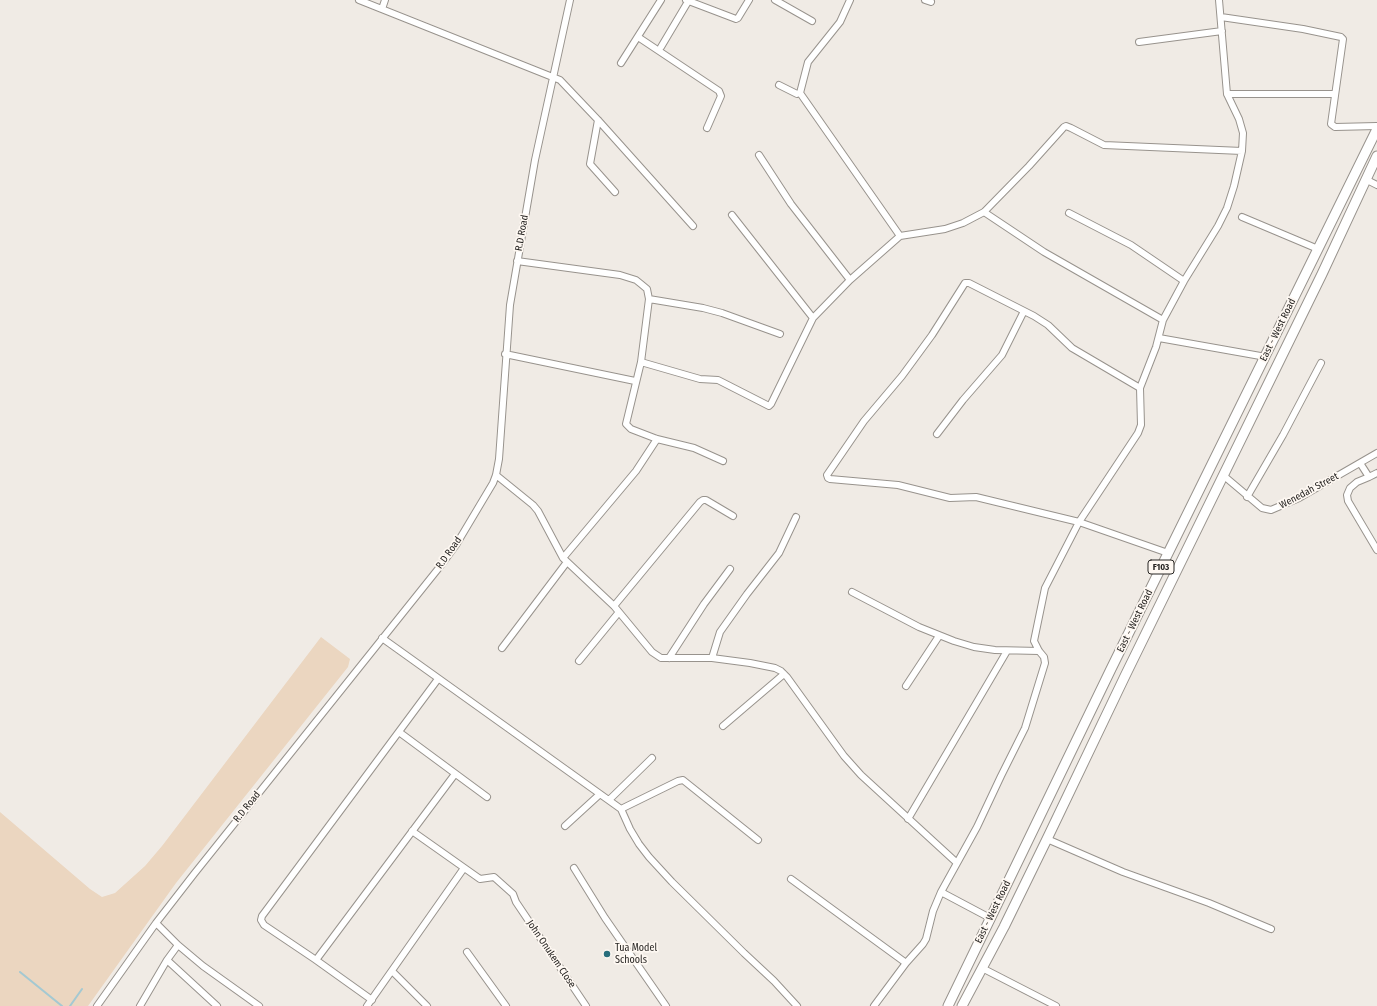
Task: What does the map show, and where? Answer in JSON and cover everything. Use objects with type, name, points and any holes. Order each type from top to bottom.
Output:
[{"type":"main road","name":"East - West Road","points":[[948,1006],[1168,553],[1266,357],[1377,129]]},
{"type":"main road","name":"East - West Road","points":[[962,1006],[1004,927],[1047,839],[1125,676],[1322,274],[1377,156]]},
{"type":"main road","points":[[1111,670],[1125,676]]},
{"type":"street","points":[[359,0],[560,80],[693,226]]},
{"type":"street","points":[[382,9],[385,0]]},
{"type":"street","name":"R.D Road","points":[[97,1006],[156,923],[442,564],[456,545],[493,483],[499,459],[504,402],[505,354],[510,305],[517,261],[535,160],[570,0]]},
{"type":"street","points":[[621,63],[661,0]]},
{"type":"street","points":[[661,47],[687,0],[736,19],[749,0]]},
{"type":"street","points":[[775,0],[812,21]]},
{"type":"street","points":[[800,94],[808,62],[840,22],[850,0]]},
{"type":"street","points":[[924,0],[931,2]]},
{"type":"street","points":[[874,1006],[926,939],[933,911],[941,892],[977,827],[1027,723],[1045,664],[1044,657],[1034,641],[1045,588],[1079,522],[1141,429],[1140,388],[1159,338],[1163,320],[1227,208],[1234,186],[1242,150],[1243,133],[1242,127],[1227,94],[1219,0]]},
{"type":"street","points":[[1221,16],[1304,29],[1341,37],[1343,39],[1331,122],[1332,126],[1377,126]]},
{"type":"street","points":[[1139,42],[1222,31]]},
{"type":"street","points":[[638,37],[719,91],[721,96],[707,128]]},
{"type":"street","points":[[779,85],[800,94],[900,236]]},
{"type":"street","points":[[1227,94],[1335,94]]},
{"type":"street","points":[[598,120],[590,164],[615,192]]},
{"type":"street","points":[[641,362],[700,379],[718,380],[768,406],[771,404],[813,318],[850,280],[900,236],[945,229],[963,223],[984,212],[1029,166],[1064,127],[1066,126],[1104,145],[1242,150]]},
{"type":"street","points":[[759,155],[791,204],[850,280]]},
{"type":"street","points":[[1366,179],[1377,185]]},
{"type":"street","points":[[984,212],[1044,252],[1163,320]]},
{"type":"street","points":[[1070,213],[1131,245],[1184,281]]},
{"type":"street","points":[[732,215],[813,318]]},
{"type":"street","points":[[1242,217],[1318,248]]},
{"type":"street","points":[[517,261],[625,276],[636,280],[647,289],[649,299],[641,362],[635,381],[626,424],[627,427],[657,439],[694,448],[723,461]]},
{"type":"street","points":[[1140,388],[1072,348],[1048,325],[969,283],[965,283],[932,335],[902,376],[864,422],[827,475],[830,479],[898,485],[950,498],[976,497],[1079,522],[1168,553]]},
{"type":"street","points":[[649,299],[703,308],[722,313],[780,334]]},
{"type":"street","points":[[937,434],[963,400],[1002,355],[1024,311]]},
{"type":"street","points":[[1159,338],[1266,357]]},
{"type":"street","points":[[505,354],[635,381]]},
{"type":"street","points":[[1247,497],[1321,363]]},
{"type":"street","points":[[502,648],[565,560],[636,471],[657,439]]},
{"type":"street","name":"Wenedah Street","points":[[1224,476],[1247,497],[1262,508],[1271,510],[1299,498],[1377,453]]},
{"type":"street","points":[[1360,463],[1369,477]]},
{"type":"street","points":[[1377,473],[1357,482],[1350,488],[1347,495],[1348,501],[1377,550]]},
{"type":"street","points":[[496,475],[533,505],[538,511],[565,560],[614,606],[652,652],[661,658],[712,658],[775,668],[784,674],[844,756],[869,784],[957,863]]},
{"type":"street","points":[[614,606],[700,502],[706,500],[733,516]]},
{"type":"street","points":[[712,658],[720,632],[747,594],[779,554],[796,517]]},
{"type":"street","points":[[669,658],[704,604],[730,569]]},
{"type":"street","points":[[852,592],[939,636],[974,646],[1008,651],[1039,651]]},
{"type":"street","points":[[579,662],[619,612]]},
{"type":"street","points":[[906,686],[939,636]]},
{"type":"street","points":[[382,638],[621,808],[630,829],[639,844],[672,882],[774,981],[797,1006]]},
{"type":"street","points":[[908,819],[1008,651]]},
{"type":"street","points":[[723,726],[784,674]]},
{"type":"street","points":[[372,1000],[264,925],[261,920],[262,916],[438,679]]},
{"type":"street","points":[[399,732],[487,798]]},
{"type":"street","points":[[609,800],[652,758]]},
{"type":"street","points":[[316,960],[455,774]]},
{"type":"street","points":[[621,808],[683,780],[758,840]]},
{"type":"street","points":[[565,826],[600,794]]},
{"type":"street","name":"John Onukem Close","points":[[412,831],[480,879],[494,877],[513,894],[516,902],[586,1006]]},
{"type":"street","points":[[1047,839],[1123,872],[1209,903],[1271,929]]},
{"type":"street","points":[[367,1006],[464,868]]},
{"type":"street","points":[[574,868],[666,1006]]},
{"type":"street","points":[[791,879],[906,964]]},
{"type":"street","points":[[941,892],[990,918]]},
{"type":"street","points":[[156,923],[178,945],[204,966],[259,1006]]},
{"type":"street","points":[[140,1006],[167,960],[178,945]]},
{"type":"street","points":[[467,952],[506,1006]]},
{"type":"street","points":[[167,960],[217,1006]]},
{"type":"street","points":[[982,968],[1056,1006]]},
{"type":"street","points":[[392,971],[427,1006]]},
{"type":"shaded area","points":[[321,637],[350,659],[348,667],[176,883],[88,1006],[0,1006],[0,812],[90,889],[102,897],[115,893],[145,866],[162,846]]},
{"type":"waterway","points":[[20,972],[62,1006]]},
{"type":"waterway","points":[[70,1006],[82,989]]},
{"type":"place","name":"Tua Model Schools","points":[[607,954]]}]
